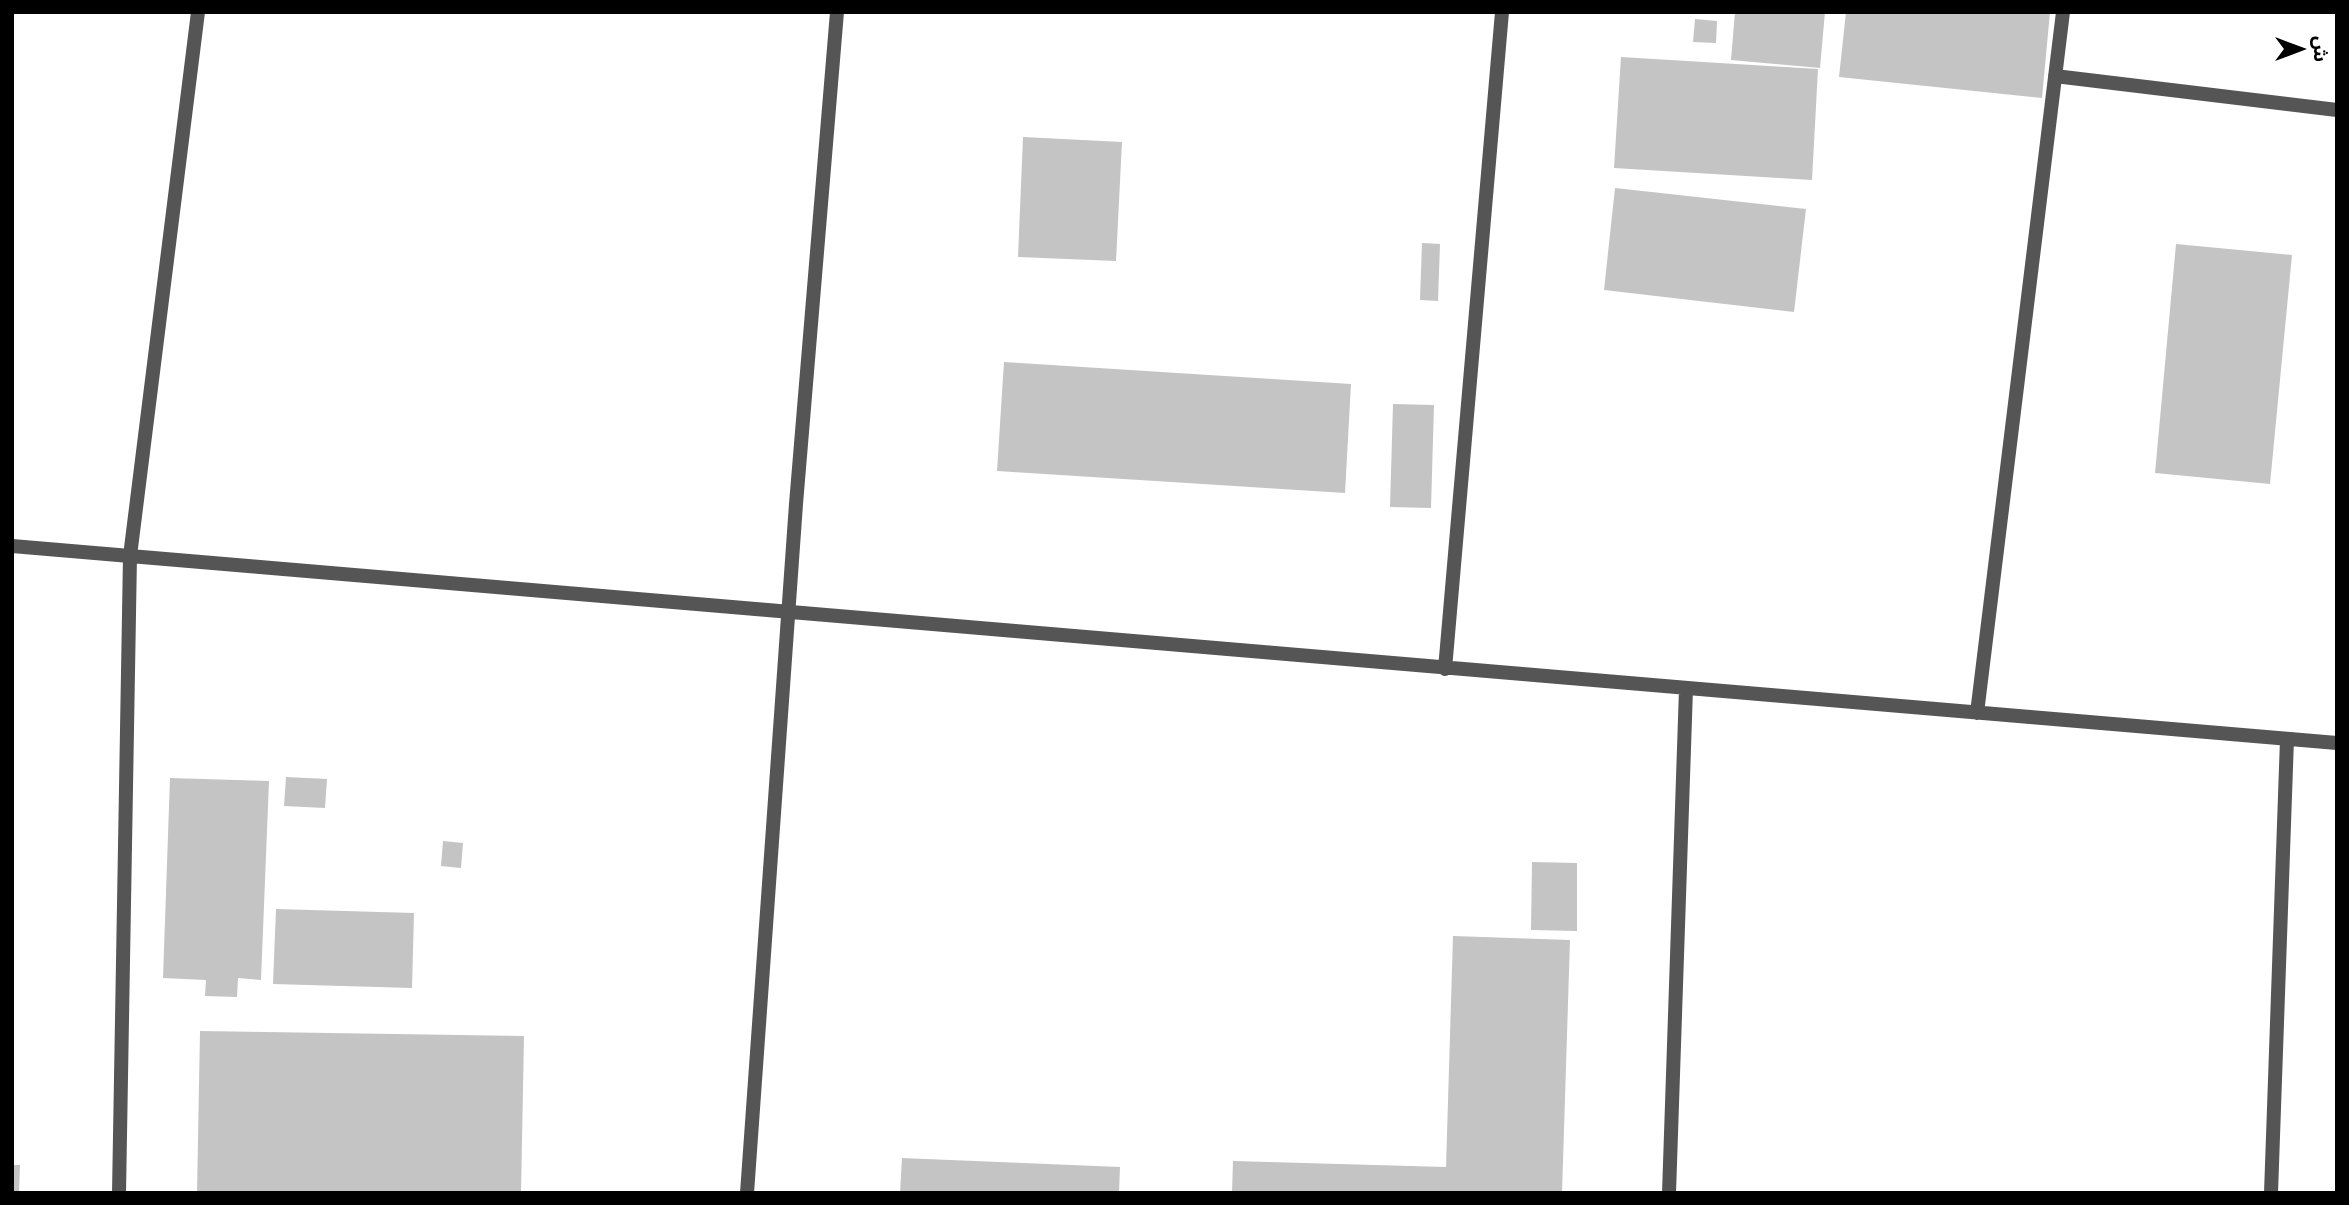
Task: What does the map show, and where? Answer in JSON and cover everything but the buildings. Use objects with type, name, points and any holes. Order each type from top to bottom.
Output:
[{"type":"lane","points":[[119,1193],[130,556],[198,12]]},
{"type":"lane","points":[[747,1193],[836,12]]},
{"type":"lane","points":[[1445,668],[1502,12]]},
{"type":"lane","points":[[1977,713],[2063,12]]},
{"type":"lane","points":[[2056,76],[2337,110]]},
{"type":"lane","points":[[12,546],[789,614],[2337,743]]},
{"type":"lane","points":[[1669,1193],[1686,689]]},
{"type":"lane","points":[[2271,1193],[2287,739]]}]
